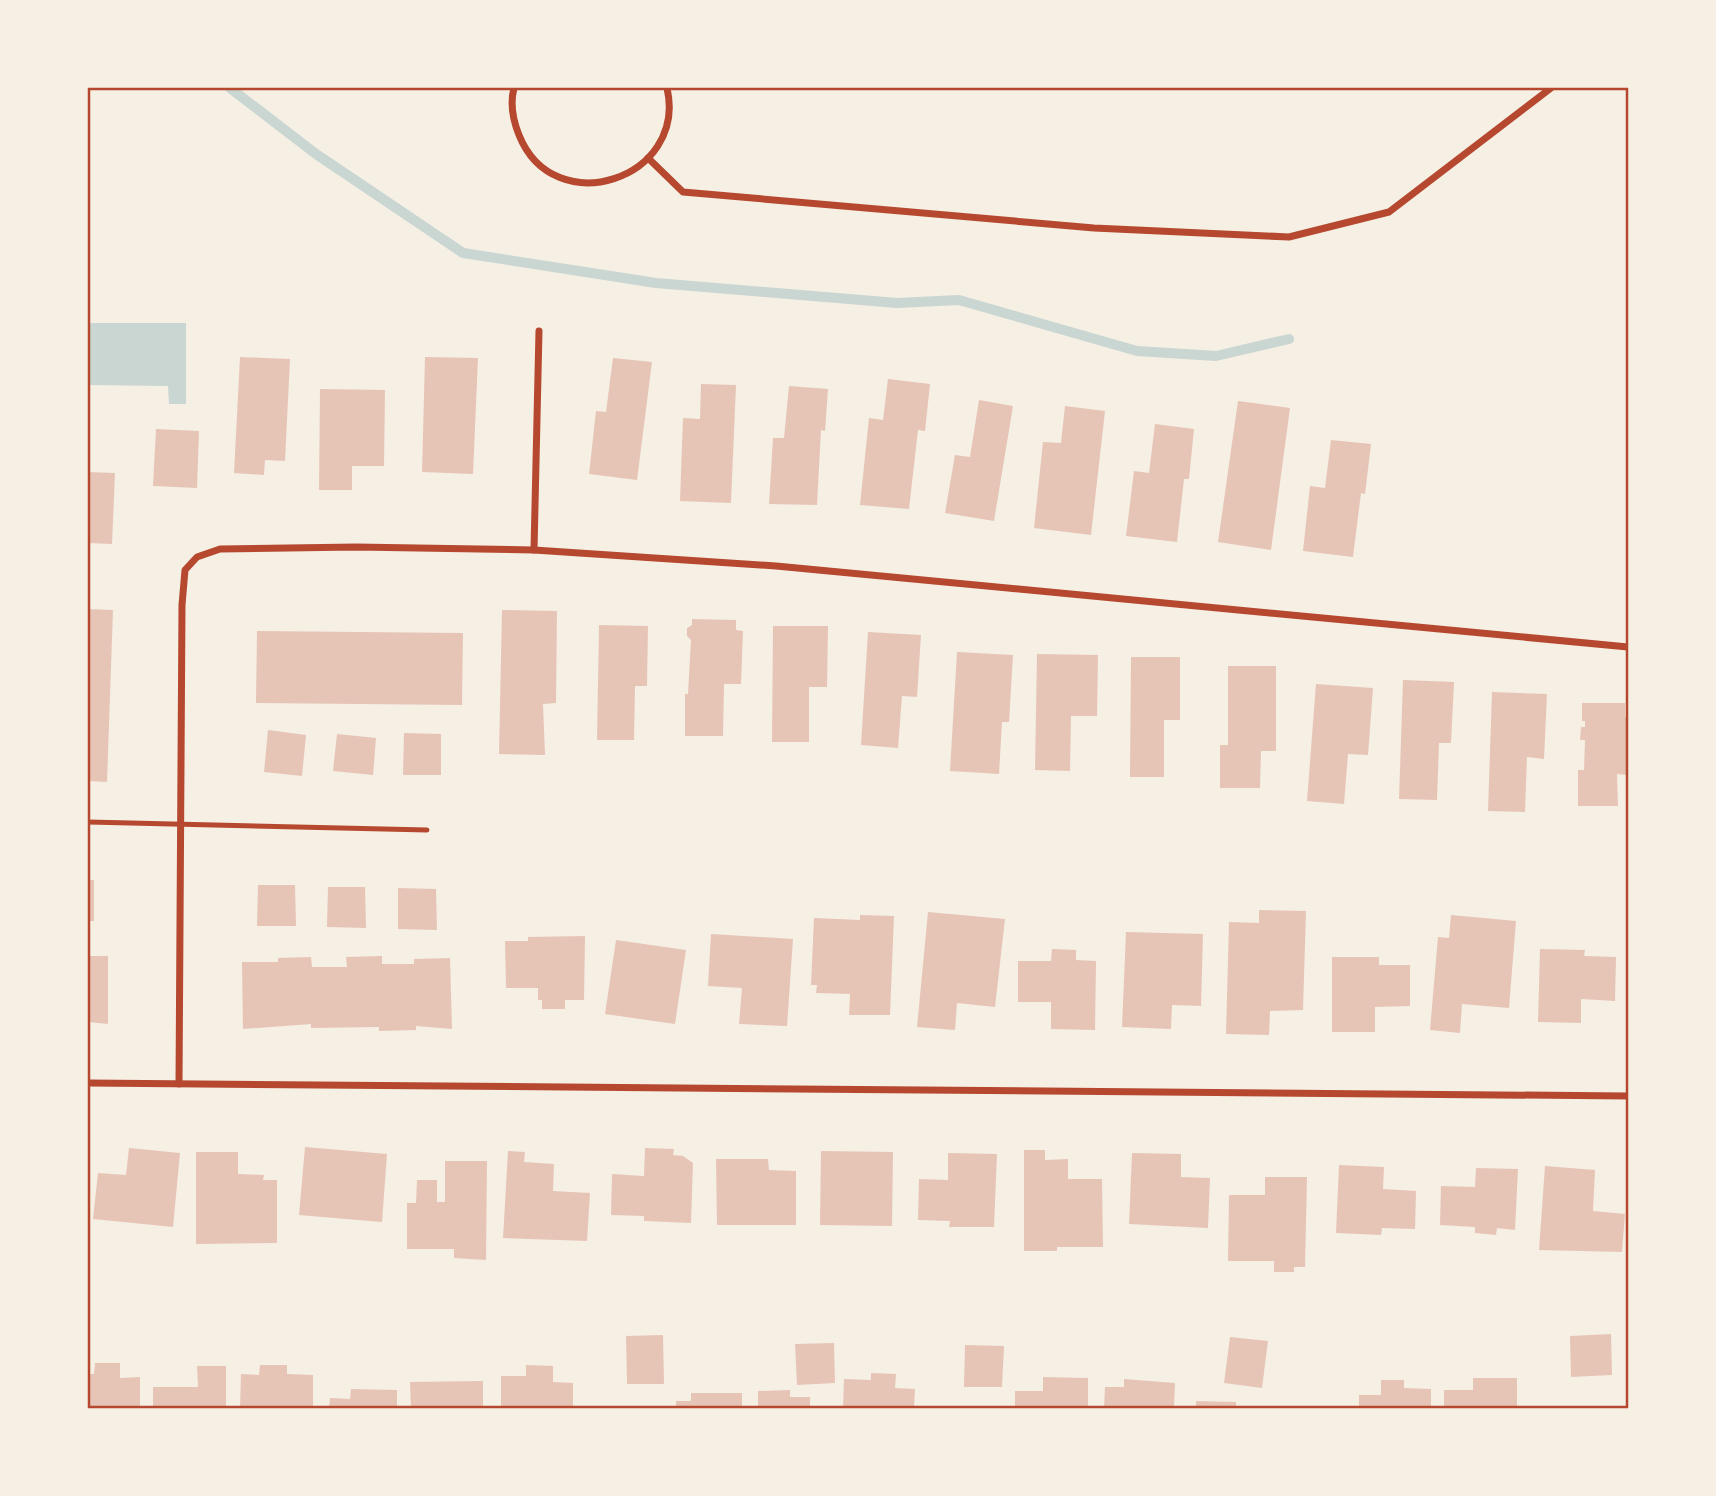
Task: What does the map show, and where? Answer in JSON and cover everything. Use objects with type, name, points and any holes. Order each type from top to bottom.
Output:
[{"type":"street","points":[[514,88],[513,122],[523,146],[541,166],[564,180],[590,184],[615,180],[639,168],[657,148],[668,124],[667,88]]},
{"type":"street","points":[[648,158],[683,192],[1094,228],[1289,237],[1390,212],[1551,88]]},
{"type":"street","points":[[534,550],[539,331]]},
{"type":"street","points":[[180,1084],[182,605],[185,570],[197,557],[220,549],[356,547],[534,550],[776,566],[1629,647]]},
{"type":"street","points":[[88,1083],[1629,1096]]},
{"type":"lane","points":[[88,822],[427,830]]},
{"type":"shaded area","points":[[88,323],[186,323],[186,404],[169,404],[168,386],[88,385]]},
{"type":"building","points":[[240,357],[290,359],[285,461],[265,460],[264,475],[234,473]]},
{"type":"building","points":[[425,357],[478,358],[473,474],[422,472]]},
{"type":"building","points":[[613,358],[652,362],[637,480],[589,474],[596,411],[606,412]]},
{"type":"building","points":[[888,379],[930,384],[925,431],[918,430],[909,509],[860,505],[869,418],[883,420]]},
{"type":"building","points":[[701,384],[736,385],[731,503],[680,501],[683,418],[700,419]]},
{"type":"building","points":[[789,386],[828,389],[825,431],[821,430],[817,505],[769,504],[773,438],[784,438]]},
{"type":"building","points":[[320,389],[385,390],[384,466],[352,466],[352,490],[319,490]]},
{"type":"building","points":[[979,400],[1013,406],[994,521],[945,513],[955,455],[970,457]]},
{"type":"building","points":[[1238,401],[1290,408],[1271,550],[1218,542]]},
{"type":"building","points":[[1065,406],[1105,411],[1091,535],[1034,528],[1043,442],[1061,443]]},
{"type":"building","points":[[1155,424],[1194,429],[1189,479],[1184,479],[1177,542],[1126,536],[1134,471],[1149,473]]},
{"type":"building","points":[[156,429],[199,431],[197,488],[153,486]]},
{"type":"building","points":[[1331,440],[1371,444],[1365,494],[1361,493],[1353,557],[1303,551],[1310,486],[1325,488]]},
{"type":"building","points":[[88,472],[115,473],[112,544],[88,543]]},
{"type":"building","points":[[88,609],[113,610],[107,782],[88,781]]},
{"type":"building","points":[[502,610],[557,611],[556,703],[543,704],[545,755],[499,754]]},
{"type":"building","points":[[692,619],[736,620],[736,630],[743,631],[741,684],[724,684],[723,736],[685,736],[685,694],[688,694],[691,640],[687,636],[687,628],[692,625]]},
{"type":"building","points":[[599,625],[648,626],[647,686],[635,686],[634,740],[597,740]]},
{"type":"building","points":[[773,626],[828,626],[827,687],[809,687],[809,742],[772,742]]},
{"type":"building","points":[[257,631],[463,633],[462,705],[256,703]]},
{"type":"building","points":[[868,632],[921,635],[917,697],[902,696],[898,748],[861,745]]},
{"type":"building","points":[[957,652],[1013,655],[1009,722],[1002,722],[999,774],[950,771]]},
{"type":"building","points":[[1037,654],[1098,655],[1097,716],[1071,716],[1070,771],[1035,770]]},
{"type":"building","points":[[1131,657],[1180,657],[1180,720],[1164,720],[1164,777],[1130,777]]},
{"type":"building","points":[[1228,666],[1276,666],[1276,751],[1261,751],[1260,788],[1220,788],[1220,745],[1228,745]]},
{"type":"building","points":[[1403,680],[1454,682],[1451,743],[1439,743],[1437,800],[1399,799]]},
{"type":"building","points":[[1316,684],[1373,688],[1368,755],[1348,754],[1344,804],[1307,801]]},
{"type":"building","points":[[1492,692],[1547,694],[1544,759],[1527,757],[1525,812],[1488,811]]},
{"type":"building","points":[[1582,703],[1625,703],[1625,717],[1628,717],[1628,775],[1617,774],[1618,806],[1578,806],[1578,770],[1584,770],[1585,740],[1580,740],[1581,727],[1585,727],[1585,721],[1582,721]]},
{"type":"building","points":[[268,730],[306,735],[302,776],[264,772]]},
{"type":"building","points":[[404,733],[441,734],[441,775],[403,775]]},
{"type":"building","points":[[337,734],[376,738],[373,775],[333,771]]},
{"type":"building","points":[[88,880],[94,880],[94,921],[88,921]]},
{"type":"building","points":[[258,885],[295,885],[296,926],[257,926]]},
{"type":"building","points":[[328,887],[365,887],[366,928],[327,927]]},
{"type":"building","points":[[398,888],[436,889],[437,930],[398,929]]},
{"type":"building","points":[[1259,910],[1306,911],[1303,1010],[1270,1011],[1269,1035],[1226,1034],[1229,922],[1259,923]]},
{"type":"building","points":[[928,912],[1005,919],[995,1007],[957,1003],[955,1030],[917,1027]]},
{"type":"building","points":[[860,915],[894,916],[890,1015],[849,1015],[850,994],[816,993],[817,985],[811,985],[814,918],[860,920]]},
{"type":"building","points":[[1451,915],[1516,921],[1509,1008],[1462,1004],[1460,1033],[1430,1030],[1438,937],[1449,938]]},
{"type":"building","points":[[1126,932],[1203,934],[1201,1006],[1172,1005],[1171,1029],[1122,1027]]},
{"type":"building","points":[[711,934],[793,939],[787,1026],[739,1024],[742,988],[708,986]]},
{"type":"building","points":[[585,936],[584,1000],[565,1000],[565,1009],[542,1009],[542,1000],[538,1000],[538,988],[506,988],[505,941],[528,941],[528,937]]},
{"type":"building","points":[[616,940],[686,950],[675,1024],[605,1014]]},
{"type":"building","points":[[1052,949],[1076,950],[1076,960],[1096,961],[1095,1030],[1051,1029],[1051,1002],[1018,1002],[1018,961],[1051,961]]},
{"type":"building","points":[[1540,949],[1585,950],[1584,956],[1616,957],[1615,1001],[1581,999],[1581,1023],[1538,1022]]},
{"type":"building","points":[[88,956],[108,956],[108,1024],[88,1022]]},
{"type":"building","points":[[382,956],[382,964],[414,964],[414,959],[450,958],[452,1029],[416,1026],[416,1030],[379,1031],[379,1027],[311,1028],[311,1024],[243,1029],[242,962],[278,962],[278,958],[311,957],[312,967],[347,967],[346,957]]},
{"type":"building","points":[[1332,957],[1379,957],[1379,965],[1410,965],[1410,1006],[1375,1007],[1375,1032],[1332,1032]]},
{"type":"building","points":[[305,1147],[387,1154],[382,1222],[299,1215]]},
{"type":"building","points":[[129,1148],[180,1153],[173,1227],[93,1219],[98,1173],[126,1175]]},
{"type":"building","points":[[645,1148],[674,1149],[673,1155],[683,1156],[693,1163],[691,1223],[644,1221],[644,1216],[611,1215],[612,1174],[644,1176]]},
{"type":"building","points":[[1024,1150],[1045,1150],[1045,1160],[1068,1159],[1068,1179],[1102,1179],[1103,1247],[1057,1247],[1057,1251],[1024,1251]]},
{"type":"building","points":[[508,1151],[525,1152],[524,1162],[554,1164],[553,1191],[590,1193],[587,1241],[503,1238]]},
{"type":"building","points":[[821,1151],[893,1152],[892,1226],[820,1225]]},
{"type":"building","points":[[196,1152],[238,1152],[238,1174],[264,1175],[263,1180],[277,1180],[277,1243],[196,1244]]},
{"type":"building","points":[[948,1153],[997,1154],[994,1227],[949,1227],[950,1221],[918,1220],[919,1179],[948,1180]]},
{"type":"building","points":[[1132,1153],[1181,1154],[1181,1177],[1210,1178],[1208,1228],[1129,1224]]},
{"type":"building","points":[[716,1159],[768,1159],[769,1170],[796,1171],[796,1225],[717,1225]]},
{"type":"building","points":[[445,1161],[487,1161],[486,1260],[454,1258],[454,1249],[407,1249],[407,1203],[416,1203],[417,1180],[437,1180],[437,1202],[445,1202]]},
{"type":"building","points":[[1339,1165],[1384,1167],[1383,1189],[1416,1191],[1415,1229],[1382,1228],[1381,1235],[1336,1233]]},
{"type":"building","points":[[1545,1166],[1595,1170],[1593,1211],[1625,1214],[1622,1252],[1539,1250]]},
{"type":"building","points":[[1476,1168],[1518,1169],[1515,1230],[1497,1228],[1496,1235],[1475,1233],[1475,1227],[1440,1225],[1441,1186],[1475,1187]]},
{"type":"building","points":[[1265,1177],[1307,1177],[1305,1267],[1294,1267],[1294,1272],[1274,1272],[1274,1261],[1228,1261],[1229,1195],[1265,1195]]},
{"type":"building","points":[[1611,1334],[1612,1375],[1571,1377],[1570,1336]]},
{"type":"building","points":[[663,1335],[664,1384],[627,1384],[626,1336]]},
{"type":"building","points":[[1230,1337],[1268,1341],[1262,1388],[1224,1383]]},
{"type":"building","points":[[834,1343],[835,1383],[797,1385],[795,1344]]},
{"type":"building","points":[[965,1345],[1004,1346],[1002,1387],[964,1387]]},
{"type":"building","points":[[95,1363],[120,1363],[120,1378],[140,1377],[140,1408],[88,1408],[88,1374],[94,1374]]},
{"type":"building","points":[[260,1365],[287,1365],[287,1374],[313,1375],[313,1408],[240,1408],[241,1374],[259,1375]]},
{"type":"building","points":[[526,1365],[553,1366],[553,1382],[573,1383],[573,1408],[501,1408],[501,1376],[526,1376]]},
{"type":"building","points":[[197,1366],[226,1366],[226,1408],[153,1408],[153,1387],[198,1387]]},
{"type":"building","points":[[871,1373],[896,1374],[895,1388],[915,1389],[914,1408],[843,1408],[844,1379],[871,1380]]},
{"type":"building","points":[[1043,1377],[1088,1378],[1088,1408],[1015,1408],[1015,1391],[1043,1391]]},
{"type":"building","points":[[1473,1378],[1517,1378],[1517,1408],[1444,1408],[1444,1390],[1473,1390]]},
{"type":"building","points":[[1124,1379],[1175,1383],[1174,1408],[1104,1408],[1105,1387],[1124,1387]]},
{"type":"building","points":[[1381,1380],[1404,1380],[1404,1388],[1431,1389],[1431,1408],[1359,1408],[1359,1395],[1381,1395]]},
{"type":"building","points":[[483,1381],[483,1408],[411,1408],[410,1382]]},
{"type":"building","points":[[351,1389],[397,1390],[397,1408],[329,1408],[330,1398],[350,1399]]},
{"type":"building","points":[[790,1390],[790,1397],[810,1397],[810,1408],[758,1408],[758,1391]]},
{"type":"building","points":[[691,1393],[742,1393],[742,1408],[676,1408],[676,1401],[691,1401]]},
{"type":"building","points":[[1196,1401],[1236,1402],[1236,1408],[1196,1408]]},
{"type":"waterway","points":[[230,88],[316,154],[463,253],[656,283],[897,303],[959,300],[1137,351],[1216,356],[1289,339]]}]
